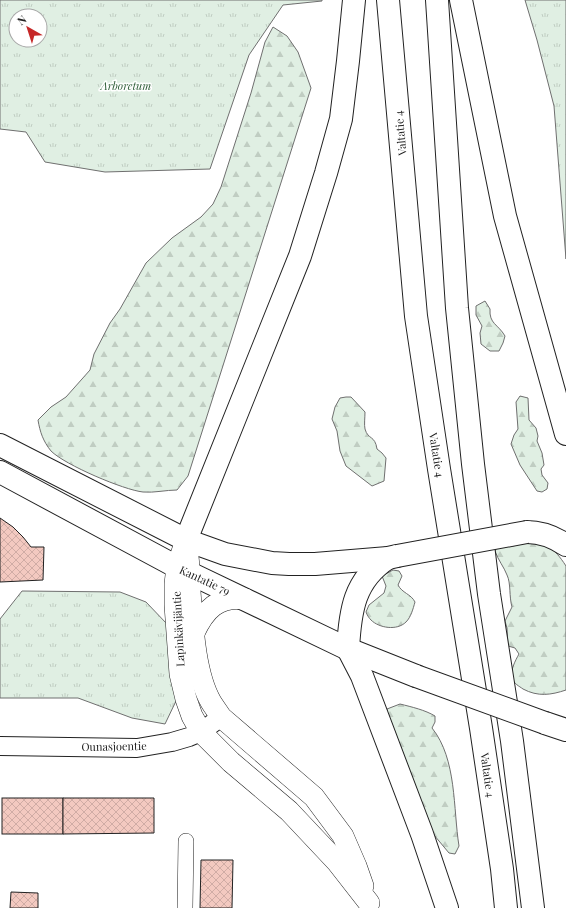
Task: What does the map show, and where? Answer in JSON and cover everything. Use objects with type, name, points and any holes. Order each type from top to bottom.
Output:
[{"type":"main road","points":[[186,540],[300,256],[341,119],[354,0]]},
{"type":"main road","name":"Valtatie 4","points":[[388,0],[416,316],[482,736],[502,869],[506,908]]},
{"type":"main road","points":[[437,0],[457,308],[473,464],[489,594],[512,741],[533,908]]},
{"type":"main road","points":[[462,0],[505,216],[566,434]]},
{"type":"main road","points":[[0,445],[186,540],[225,554],[289,564],[315,564],[393,557],[527,532],[538,532],[550,536],[566,545]]},
{"type":"main road","name":"Kantatie 79","points":[[0,472],[184,570],[348,649],[416,676],[566,730]]},
{"type":"main road","name":"Lapinkävijäntie","points":[[186,540],[184,570],[190,602],[196,654],[204,686],[211,701],[221,717],[308,790],[320,804],[343,836],[356,866],[369,905]]},
{"type":"main road","points":[[393,557],[370,572],[362,584],[353,605],[349,624],[348,649],[362,676],[422,834],[447,908]]},
{"type":"main road","name":"Lapinkävijäntie","points":[[184,570],[175,584],[175,605],[180,674],[192,716],[201,732],[231,762],[289,811],[337,862],[369,905]]},
{"type":"main road","points":[[194,633],[207,611],[218,603],[229,599],[245,599]]},
{"type":"street","name":"Ounasjoentie","points":[[0,746],[137,748],[172,742],[201,732],[221,717]]},
{"type":"street","points":[[185,908],[186,841]]},
{"type":"green space","name":"Arboretum","points":[[0,0],[322,0],[283,5],[249,55],[210,169],[105,172],[45,162],[26,132],[0,129]]},
{"type":"green space","points":[[525,0],[566,0],[566,259],[554,106]]},
{"type":"green space","points":[[273,27],[287,36],[298,52],[311,88],[188,476],[177,490],[143,492],[123,487],[81,470],[58,457],[46,444],[38,420],[51,407],[66,397],[90,370],[94,354],[110,323],[120,309],[146,263],[172,238],[201,217],[213,204],[221,187],[251,93],[265,42]]},
{"type":"green space","points":[[485,301],[490,309],[492,321],[505,336],[499,351],[490,351],[481,344],[480,333],[482,326],[476,315],[476,306]]},
{"type":"green space","points":[[520,396],[528,398],[529,420],[536,428],[538,436],[537,441],[542,453],[544,465],[541,469],[542,475],[548,483],[547,489],[542,492],[537,491],[520,465],[511,444],[518,429],[516,402]]},
{"type":"green space","points":[[351,397],[365,412],[366,432],[375,442],[377,449],[386,458],[384,481],[372,486],[346,466],[340,451],[337,431],[332,419],[335,407],[340,398]]},
{"type":"green space","points":[[526,539],[540,543],[549,548],[557,554],[566,566],[566,690],[550,694],[529,692],[517,685],[512,678],[513,666],[519,654],[515,648],[508,646],[505,621],[512,607],[509,582],[506,572],[495,551],[498,545]]},
{"type":"green space","points":[[393,570],[399,571],[402,576],[398,585],[400,588],[415,602],[411,615],[406,622],[398,627],[383,627],[374,623],[366,612],[369,605],[384,593],[386,586],[382,576]]},
{"type":"green space","points":[[22,591],[120,592],[146,602],[167,624],[176,701],[165,724],[132,718],[78,698],[0,698],[0,619]]},
{"type":"green space","points":[[400,704],[423,710],[435,716],[435,722],[432,728],[440,740],[446,754],[453,785],[459,846],[455,854],[449,853],[434,835],[386,718],[387,709]]},
{"type":"building","points":[[0,518],[13,527],[31,547],[44,547],[43,580],[0,582]]},
{"type":"building","points":[[2,798],[63,798],[63,834],[2,834]]},
{"type":"building","points":[[63,798],[154,798],[154,833],[63,834]]},
{"type":"building","points":[[201,860],[233,860],[232,908],[200,908]]},
{"type":"building","points":[[11,892],[38,893],[38,908],[10,908]]}]
